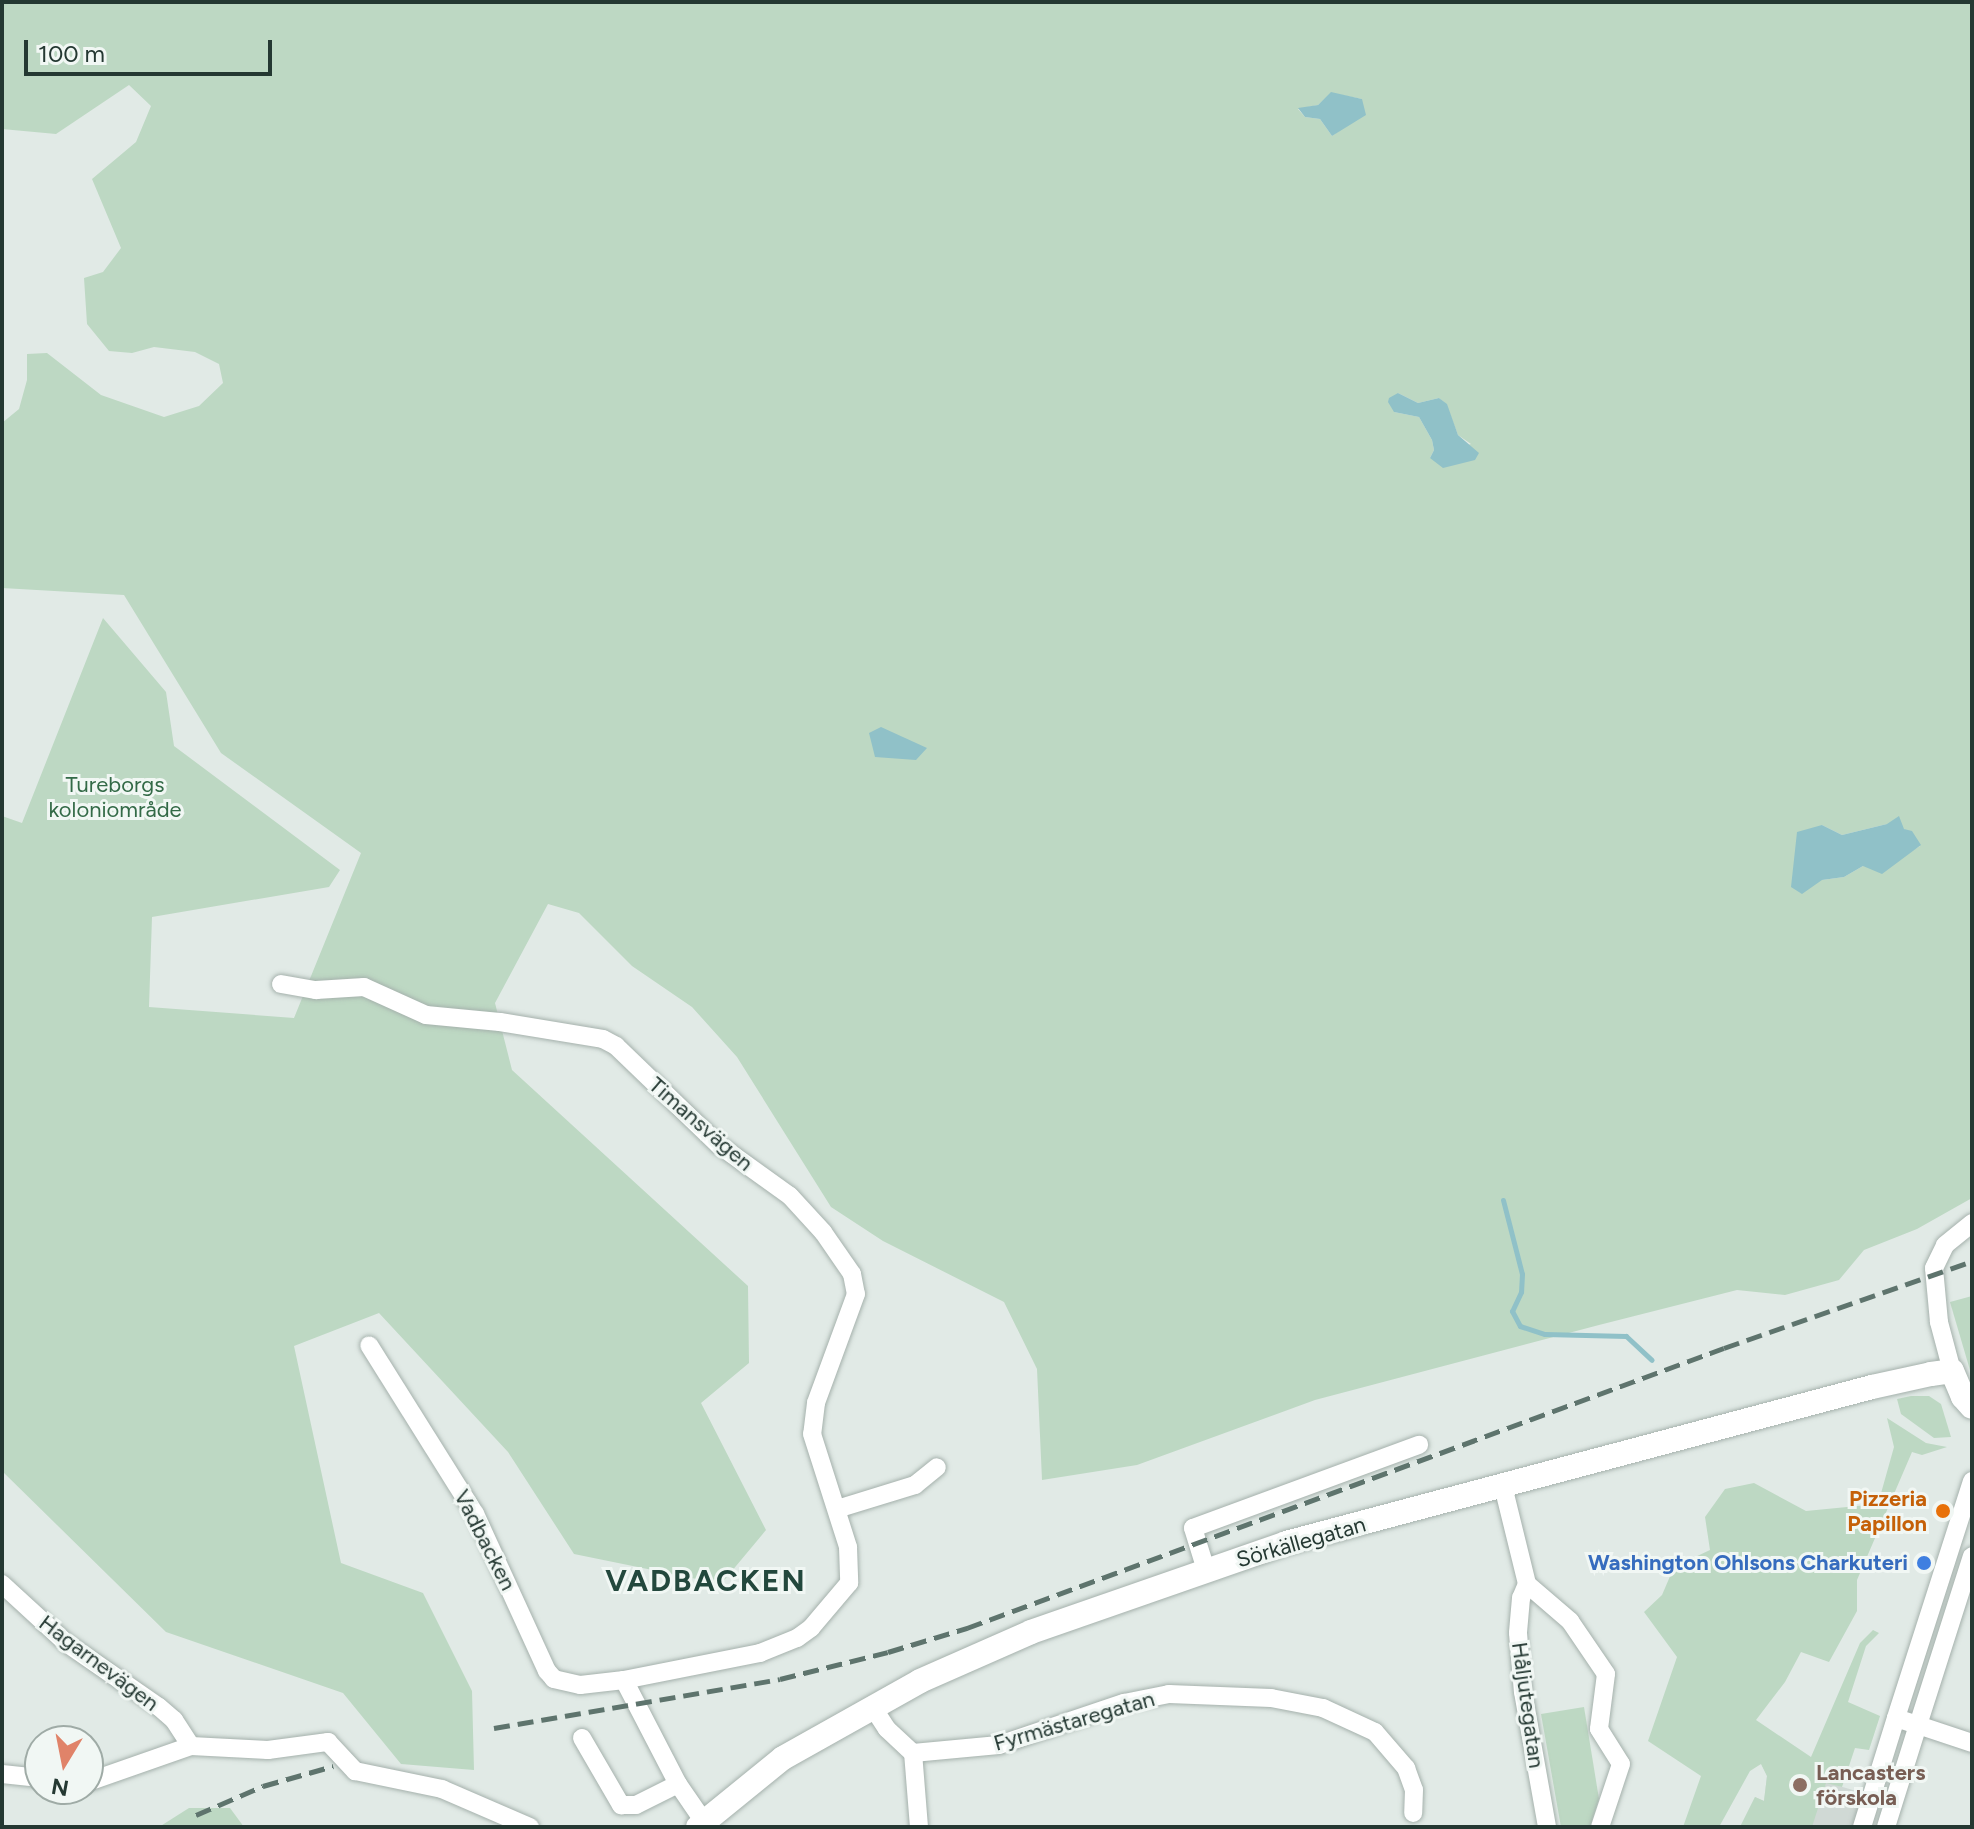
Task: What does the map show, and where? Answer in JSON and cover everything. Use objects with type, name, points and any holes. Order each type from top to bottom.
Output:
[{"type":"street","name":"Timansvägen","points":[[281,984],[316,990],[364,987],[426,1015],[448,1020],[500,1022],[603,1039],[616,1046],[719,1145],[790,1196],[842,1256],[855,1284],[856,1294],[813,1415],[812,1434],[848,1547],[851,1577],[831,1608],[797,1638],[760,1653],[624,1680]]},
{"type":"street","points":[[1972,1223],[1954,1235],[1939,1253],[1934,1268],[1939,1322],[1952,1371],[1963,1397],[1972,1407]]},
{"type":"street","name":"Vadbacken","points":[[369,1345],[475,1514],[547,1671],[564,1684],[624,1680]]},
{"type":"street","name":"Sörkällegatan","points":[[701,1824],[783,1758],[872,1706],[1031,1632],[1286,1543],[1872,1387],[1952,1371]]},
{"type":"street","points":[[1206,1570],[1193,1528],[1419,1445]]},
{"type":"street","points":[[837,1509],[915,1485],[937,1467]]},
{"type":"street","points":[[1862,1827],[1972,1481]]},
{"type":"street","name":"Håljutegatan","points":[[1503,1486],[1527,1584],[1521,1598],[1519,1647],[1547,1827]]},
{"type":"street","points":[[1886,1827],[1972,1556]]},
{"type":"street","name":"Hagarnevägen","points":[[2,1584],[65,1642],[159,1707],[174,1720],[191,1746]]},
{"type":"street","points":[[1527,1584],[1570,1621],[1606,1674],[1599,1729],[1621,1764],[1600,1827]]},
{"type":"street","points":[[624,1680],[701,1824]]},
{"type":"street","name":"Fyrmästaregatan","points":[[913,1753],[999,1745],[1124,1703],[1169,1694],[1271,1698],[1323,1708],[1375,1732],[1406,1768],[1414,1790],[1413,1813]]},
{"type":"street","points":[[872,1706],[887,1729],[913,1753],[919,1827]]},
{"type":"street","points":[[1896,1718],[1972,1743]]},
{"type":"street","points":[[582,1738],[621,1805],[636,1805],[678,1784]]},
{"type":"street","points":[[104,1776],[191,1746],[268,1750],[328,1742],[355,1771],[442,1789],[530,1827]]},
{"type":"street","points":[[2,1774],[24,1776]]},
{"type":"shaded area","name":"Lancasters förskola","points":[[1761,1763],[1863,1793],[1853,1827],[1740,1827],[1755,1797],[1764,1801],[1767,1776]]},
{"type":"green space","name":"Tureborgs koloniområde","points":[[2,2],[1972,2],[1972,1198],[1917,1229],[1864,1250],[1839,1280],[1785,1295],[1737,1290],[1315,1400],[1137,1465],[1042,1480],[1037,1369],[1004,1302],[883,1241],[831,1207],[737,1057],[692,1007],[632,966],[579,913],[548,904],[495,1003],[512,1070],[748,1286],[749,1363],[701,1403],[766,1530],[721,1584],[574,1554],[508,1452],[379,1313],[294,1346],[341,1563],[423,1593],[472,1691],[474,1770],[401,1764],[343,1693],[166,1632],[2,1471],[2,816],[22,823],[103,618],[166,692],[174,746],[340,870],[329,887],[152,917],[149,1007],[294,1018],[361,853],[221,753],[124,595],[2,588],[2,423],[19,409],[27,380],[27,354],[47,353],[101,395],[164,417],[199,406],[223,383],[219,364],[195,352],[154,347],[132,353],[109,351],[87,324],[84,278],[103,272],[121,248],[92,179],[136,142],[151,106],[129,85],[56,134],[2,129]],"holes":[[[1331,93],[1362,99],[1353,121],[1332,136],[1320,119],[1305,117],[1298,109],[1318,105]],[[1398,393],[1418,403],[1439,398],[1446,404],[1458,435],[1471,444],[1430,458],[1434,450],[1432,440],[1419,417],[1394,412]],[[1887,824],[1904,829],[1920,846],[1903,856],[1863,866],[1844,877],[1822,880],[1822,825],[1842,835]]]},
{"type":"green space","points":[[1972,1296],[1972,1377],[1950,1302]]},
{"type":"green space","points":[[1929,1396],[1941,1404],[1951,1437],[1934,1438],[1901,1414],[1897,1399]]},
{"type":"green space","points":[[1887,1418],[1926,1443],[1947,1447],[1922,1455],[1912,1452],[1857,1580],[1857,1611],[1829,1662],[1801,1652],[1785,1682],[1756,1720],[1811,1757],[1860,1643],[1873,1630],[1879,1633],[1866,1646],[1848,1702],[1880,1716],[1869,1750],[1855,1748],[1842,1787],[1826,1783],[1812,1827],[1740,1827],[1755,1797],[1764,1801],[1767,1776],[1761,1764],[1750,1771],[1719,1827],[1683,1827],[1701,1776],[1648,1741],[1677,1657],[1644,1612],[1662,1595],[1674,1567],[1710,1550],[1705,1517],[1725,1489],[1754,1483],[1806,1511],[1878,1504],[1894,1447]]},
{"type":"green space","points":[[1584,1707],[1599,1799],[1590,1827],[1561,1827],[1541,1714]]},
{"type":"green space","points":[[189,1808],[230,1808],[244,1827],[159,1827]]},
{"type":"water","points":[[1331,92],[1362,99],[1366,115],[1332,136],[1320,119],[1305,117],[1298,108],[1318,105]]},
{"type":"water","points":[[1398,393],[1418,403],[1439,398],[1447,404],[1458,435],[1479,453],[1475,460],[1443,468],[1430,458],[1434,450],[1432,440],[1419,417],[1394,412],[1388,402]]},
{"type":"water","points":[[881,727],[927,748],[916,760],[875,757],[869,733]]},
{"type":"water","points":[[1899,816],[1904,829],[1912,831],[1921,845],[1882,874],[1863,866],[1844,877],[1822,880],[1802,894],[1791,887],[1797,832],[1822,825],[1842,835],[1887,824]]},
{"type":"waterway","points":[[1503,1200],[1522,1274],[1521,1292],[1512,1311],[1520,1326],[1545,1334],[1626,1336],[1652,1360]]},
{"type":"railway","points":[[494,1728],[780,1679],[967,1628],[1724,1348],[1972,1261]]},
{"type":"railway","points":[[196,1815],[263,1786],[333,1766]]},
{"type":"place","name":"Pizzeria Papillon","points":[[1943,1511]]},
{"type":"place","name":"Washington Ohlsons Charkuteri","points":[[1924,1563]]},
{"type":"place","name":"Lancasters förskola","points":[[1800,1785]]},
{"type":"district","name":"VADBACKEN","points":[[706,1581]]}]
